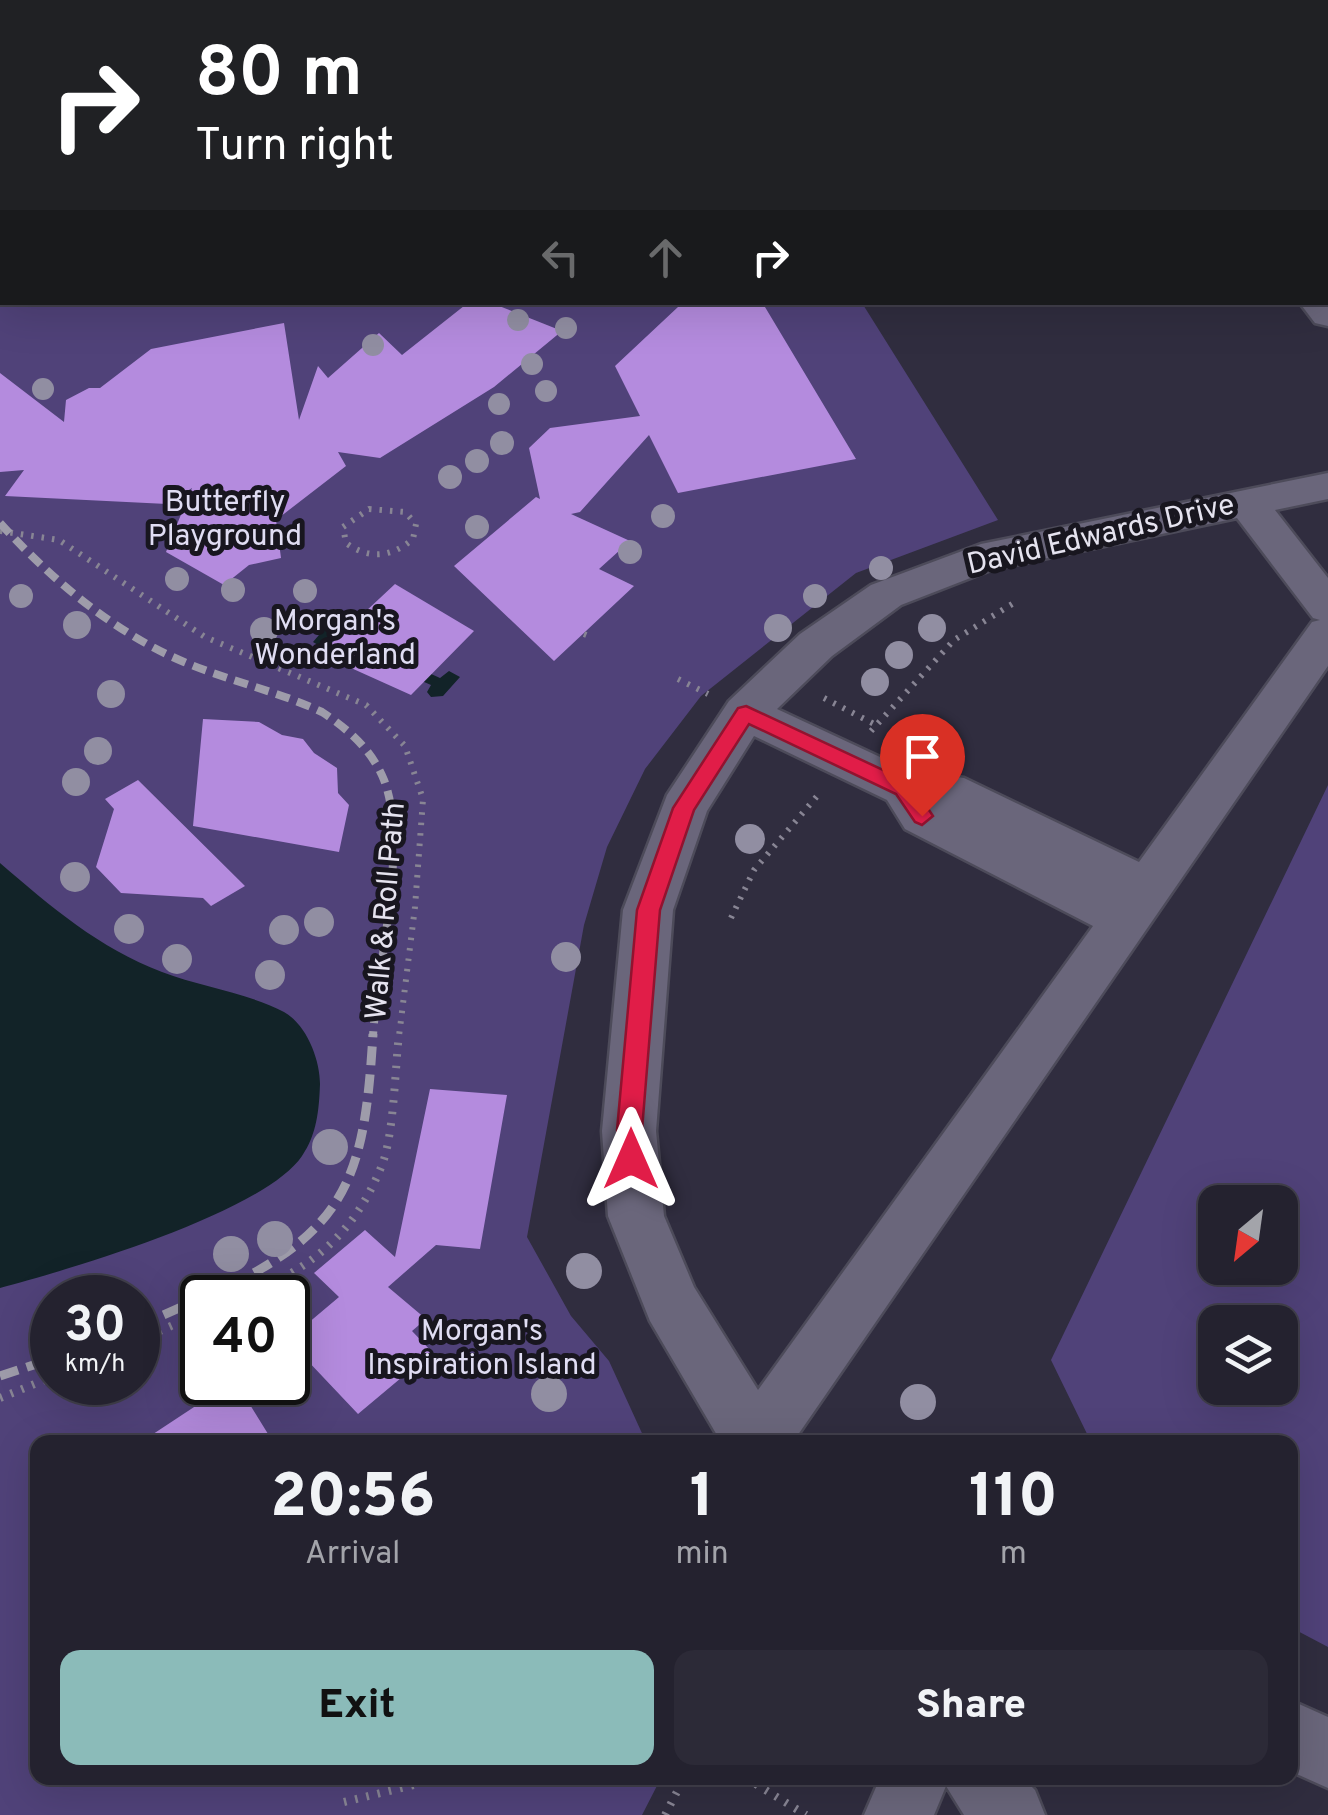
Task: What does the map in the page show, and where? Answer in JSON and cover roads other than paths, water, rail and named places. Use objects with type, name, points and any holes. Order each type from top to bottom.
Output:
[{"type":"street","name":"David Edwards Drive","points":[[752,1435],[672,1302],[636,1216],[629,1130],[648,910],[684,808],[729,705],[886,595],[981,558],[1328,486]]},
{"type":"street","points":[[1247,502],[1328,608]]},
{"type":"street","points":[[761,1435],[1328,633]]},
{"type":"street","points":[[729,705],[904,788],[922,816],[1136,903]]},
{"type":"street","points":[[1298,1738],[1328,1754]]},
{"type":"street","points":[[899,1815],[911,1785]]},
{"type":"street","points":[[983,1785],[1010,1815]]},
{"type":"railway","points":[[0,523],[62,584],[132,636],[184,662],[322,712],[350,733],[373,759],[391,807],[393,837],[393,871],[373,1036]]},
{"type":"railway","points":[[250,1275],[318,1225],[338,1198],[353,1166],[363,1129],[373,1034]]},
{"type":"railway","points":[[160,1316],[180,1308]]},
{"type":"railway","points":[[0,1376],[30,1366]]},
{"type":"park label","name":"Butterfly Playground","points":[[225,520]]},
{"type":"park label","name":"Morgan's Wonderland","points":[[335,639]]},
{"type":"park label","name":"Morgan's Inspiration Island","points":[[482,1349]]}]
